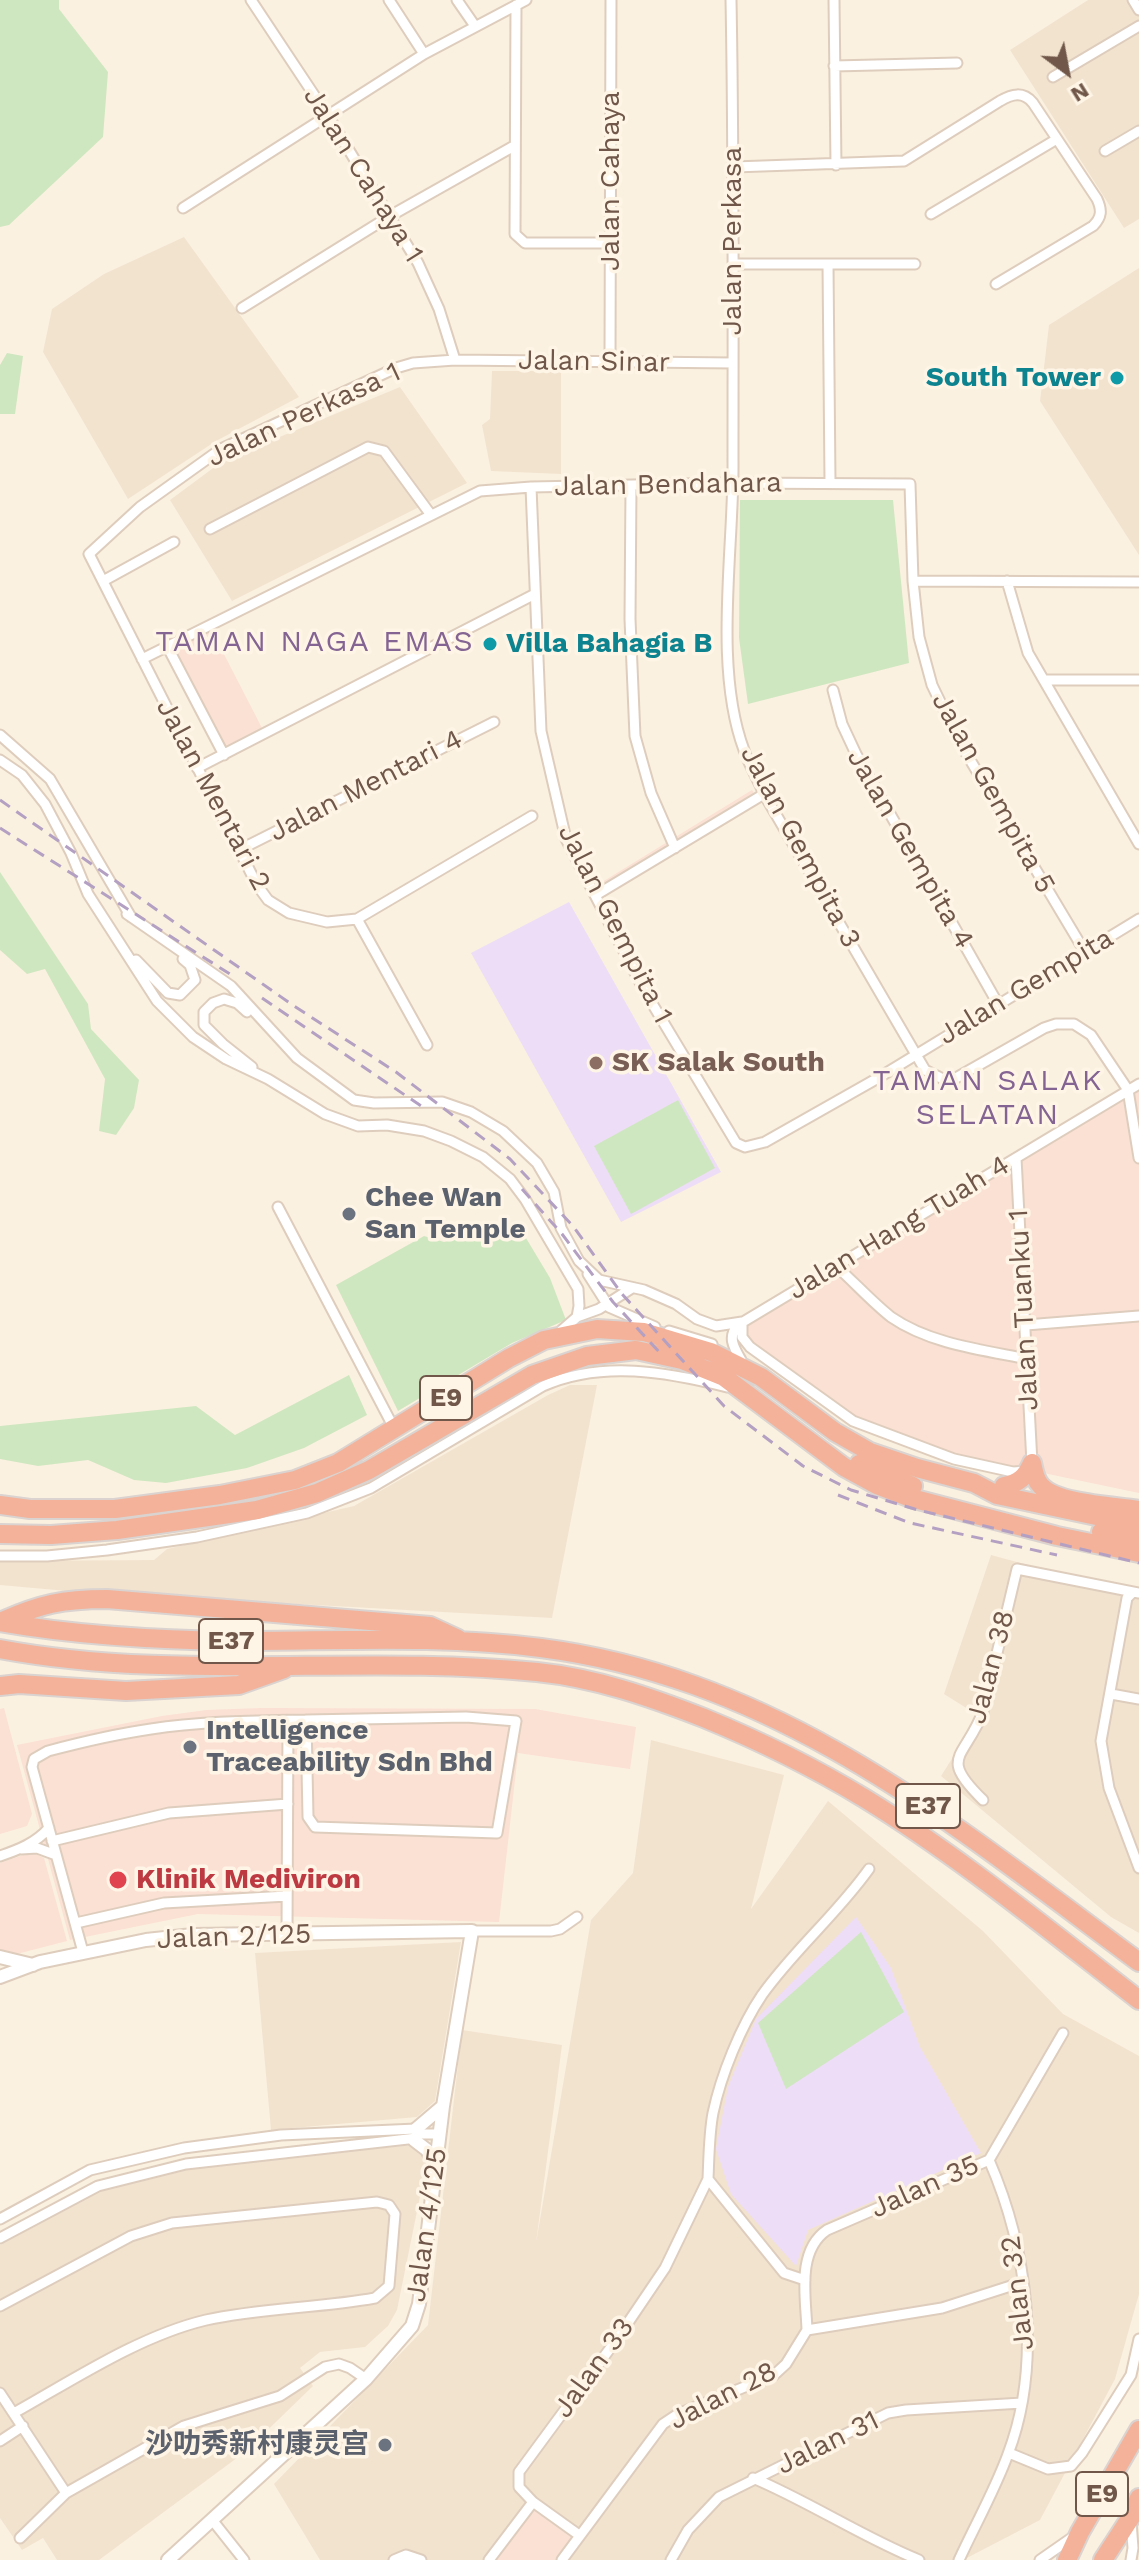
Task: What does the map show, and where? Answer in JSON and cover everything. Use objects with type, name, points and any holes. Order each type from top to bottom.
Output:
[{"type":"highway","name":"E9","points":[[0,1505],[68,1510],[115,1509],[295,1480],[338,1463],[509,1358],[544,1340],[597,1329],[644,1332],[711,1352],[761,1377],[835,1432],[870,1452],[974,1483],[997,1495],[1139,1525]]},
{"type":"highway","name":"E9","points":[[0,1534],[51,1535],[146,1527],[257,1510],[317,1493],[369,1470],[532,1375],[587,1356],[636,1350],[682,1360],[724,1377],[844,1467],[877,1485],[911,1498],[1057,1536],[1139,1553]]},
{"type":"highway","points":[[819,1449],[921,1489],[1061,1525],[1139,1539]]},
{"type":"highway","points":[[1004,1486],[1015,1484],[1030,1467],[1038,1483],[1053,1494]]},
{"type":"highway","points":[[974,1483],[1139,1510]]},
{"type":"highway","points":[[0,1622],[29,1609],[68,1599],[107,1599],[430,1626],[450,1633],[463,1643]]},
{"type":"highway","name":"E37","points":[[0,1622],[57,1632],[141,1638],[241,1641],[396,1639],[541,1648],[623,1665],[696,1685],[783,1722],[892,1782],[947,1819],[1139,1962]]},
{"type":"highway","name":"E37","points":[[0,1649],[64,1659],[138,1665],[293,1664],[539,1673],[607,1685],[653,1698],[759,1741],[867,1800],[974,1874],[1139,2000]]},
{"type":"highway","points":[[0,1686],[19,1684],[126,1691],[239,1685],[293,1664]]},
{"type":"highway","name":"E9","points":[[1067,2560],[1139,2430]]},
{"type":"highway","name":"E9","points":[[1103,2560],[1131,2517],[1139,2498]]},
{"type":"street","name":"Jalan Cahaya 1","points":[[251,0],[328,116],[418,263],[439,309],[455,360]]},
{"type":"street","points":[[389,0],[424,54]]},
{"type":"street","points":[[457,0],[475,26]]},
{"type":"street","name":"Jalan Cahaya","points":[[610,362],[611,0]]},
{"type":"street","name":"Jalan Perkasa","points":[[731,0],[733,483]]},
{"type":"street","points":[[834,0],[836,165]]},
{"type":"street","points":[[1133,0],[1139,10]]},
{"type":"street","points":[[183,208],[424,54],[521,2]]},
{"type":"street","points":[[521,2],[514,146],[514,229],[518,239],[525,243],[609,243]]},
{"type":"street","points":[[1053,77],[1139,26]]},
{"type":"street","points":[[834,66],[957,63]]},
{"type":"street","points":[[734,167],[905,161],[1000,101],[1016,94],[1029,98],[1097,199],[1100,217],[1093,226],[996,284]]},
{"type":"street","points":[[1105,151],[1139,131]]},
{"type":"street","points":[[931,214],[1057,139]]},
{"type":"street","points":[[242,308],[390,216],[514,146]]},
{"type":"street","points":[[734,264],[915,264]]},
{"type":"street","points":[[828,264],[830,482]]},
{"type":"street","name":"Jalan Sinar","points":[[455,360],[733,363]]},
{"type":"street","name":"Jalan Perkasa 1","points":[[89,554],[140,507],[221,449],[396,368],[413,363],[455,360]]},
{"type":"street","points":[[210,529],[368,447],[386,453],[431,515]]},
{"type":"street","name":"Jalan Bendahara","points":[[142,659],[480,491],[733,483],[910,484]]},
{"type":"street","name":"Jalan Gempita 3","points":[[733,483],[727,662],[743,750],[764,794],[925,1070],[943,1079],[956,1078],[1044,1028],[1074,1024],[1091,1035],[1128,1090]]},
{"type":"street","name":"Jalan Gempita 5","points":[[910,484],[913,581],[919,637],[939,703],[1085,952]]},
{"type":"street","points":[[631,486],[635,736],[651,793],[675,848]]},
{"type":"street","name":"Jalan Gempita 1","points":[[531,487],[541,731],[566,839],[644,990],[730,1135],[736,1143],[745,1147]]},
{"type":"street","points":[[103,581],[174,542]]},
{"type":"street","name":"Jalan Mentari 2","points":[[89,554],[257,885],[268,900],[289,913],[327,922],[357,919],[532,816]]},
{"type":"street","points":[[913,581],[1139,582]]},
{"type":"street","points":[[1007,581],[1023,642],[1139,844]]},
{"type":"street","points":[[197,768],[535,594]]},
{"type":"street","points":[[167,646],[224,755]]},
{"type":"street","points":[[1044,680],[1139,680]]},
{"type":"street","name":"Jalan Gempita 4","points":[[833,690],[842,724],[856,754],[998,1004]]},
{"type":"street","name":"Jalan Mentari 4","points":[[239,850],[494,722]]},
{"type":"street","points":[[0,735],[50,779],[127,914],[190,965],[195,980],[180,995],[168,993],[115,936]]},
{"type":"street","points":[[0,760],[22,775],[45,804],[88,894],[157,1001],[193,1037],[325,1114],[358,1126],[387,1125],[424,1131],[483,1157],[510,1179],[525,1199],[578,1289],[577,1317]]},
{"type":"street","points":[[596,895],[764,794]]},
{"type":"street","points":[[127,914],[231,986],[297,1058],[354,1100],[374,1103],[442,1102],[471,1112],[503,1131],[537,1163],[554,1192],[561,1228],[607,1304],[622,1314],[692,1336],[741,1360],[761,1377]]},
{"type":"street","points":[[357,919],[427,1045]]},
{"type":"street","name":"Jalan Gempita","points":[[745,1147],[765,1142],[878,1078],[1139,919]]},
{"type":"street","points":[[268,1079],[204,1025],[204,1012],[213,1003],[224,999],[237,1003],[273,1034]]},
{"type":"street","name":"Jalan Hang Tuah 4","points":[[742,1322],[1139,1084]]},
{"type":"street","points":[[1128,1090],[1139,1158]]},
{"type":"street","name":"Jalan Tuanku 1","points":[[1016,1158],[1028,1359],[1030,1467]]},
{"type":"street","points":[[278,1207],[395,1430]]},
{"type":"street","points":[[579,1261],[599,1280],[644,1290],[676,1304],[697,1319],[716,1326],[742,1322]]},
{"type":"street","points":[[836,1266],[890,1316],[915,1331],[956,1344],[1028,1359]]},
{"type":"street","points":[[544,1340],[567,1328],[577,1317],[607,1304],[632,1288]]},
{"type":"street","points":[[1026,1325],[1139,1316]]},
{"type":"street","points":[[741,1360],[732,1339],[735,1328],[742,1322]]},
{"type":"street","points":[[742,1322],[742,1337],[750,1347],[853,1421],[954,1459],[1013,1472],[1030,1467]]},
{"type":"street","points":[[0,1556],[47,1556],[107,1550],[197,1537],[307,1513],[371,1488],[543,1386],[562,1378],[608,1370],[687,1377],[742,1390]]},
{"type":"street","name":"Jalan 38","points":[[983,1800],[965,1782],[957,1764],[983,1712],[1017,1569],[1136,1592]]},
{"type":"street","points":[[1136,1592],[1127,1598],[1111,1694],[1103,1721],[1104,1762],[1109,1788],[1139,1868]]},
{"type":"street","points":[[1111,1694],[1139,1699]]},
{"type":"street","points":[[83,1952],[32,1767],[34,1759],[40,1754],[153,1728],[306,1720],[466,1717],[516,1721],[497,1833],[315,1827],[308,1817],[306,1720]]},
{"type":"street","points":[[287,1934],[288,1721]]},
{"type":"street","points":[[52,1841],[169,1813],[288,1804]]},
{"type":"street","points":[[21,1849],[49,1828]]},
{"type":"street","points":[[0,1856],[21,1849],[37,1848],[56,1855]]},
{"type":"street","name":"Jalan 33","points":[[533,2502],[519,2487],[519,2472],[665,2268],[708,2179],[713,2115],[720,2088],[750,2015],[780,1972],[853,1892],[869,1869]]},
{"type":"street","points":[[76,1923],[164,1903],[287,1896]]},
{"type":"street","points":[[472,1931],[551,1931],[560,1929],[577,1917]]},
{"type":"street","name":"Jalan 2/125","points":[[0,1977],[83,1952],[193,1935],[472,1931]]},
{"type":"street","name":"Jalan 4/125","points":[[168,2560],[366,2379],[412,2326],[419,2304],[439,2134],[472,1931]]},
{"type":"street","points":[[0,1957],[33,1965]]},
{"type":"street","name":"Jalan 35","points":[[807,2330],[805,2280],[814,2241],[827,2230],[989,2160],[1063,2033]]},
{"type":"street","points":[[0,2238],[98,2186],[186,2164],[418,2134],[443,2106]]},
{"type":"street","points":[[418,2134],[435,2165]]},
{"type":"street","points":[[0,2219],[90,2170],[184,2148],[281,2135],[439,2134]]},
{"type":"street","name":"Jalan 32","points":[[959,2560],[1009,2453],[1022,2403],[1026,2340],[1023,2282],[1004,2198],[989,2160]]},
{"type":"street","points":[[708,2179],[784,2273],[805,2280]]},
{"type":"street","points":[[0,2306],[131,2236],[172,2223],[273,2210],[377,2202],[389,2205],[395,2214],[389,2286],[375,2298],[207,2320],[106,2361],[14,2413]]},
{"type":"street","points":[[807,2330],[942,2308],[1023,2282]]},
{"type":"street","name":"Jalan 28","points":[[562,2560],[663,2424],[678,2414],[774,2375],[786,2364],[807,2330]]},
{"type":"street","points":[[1009,2453],[1048,2469],[1071,2466],[1131,2375],[1139,2339]]},
{"type":"street","points":[[20,2538],[66,2493],[184,2426],[280,2396],[325,2367],[339,2364],[366,2379]]},
{"type":"street","points":[[0,2393],[66,2493]]},
{"type":"street","name":"Jalan 31","points":[[671,2560],[688,2530],[719,2497],[888,2413],[1022,2403]]},
{"type":"street","points":[[0,2441],[23,2426]]},
{"type":"street","points":[[753,2478],[795,2496],[891,2549],[919,2560]]},
{"type":"street","points":[[489,2560],[533,2502],[579,2535]]},
{"type":"street","points":[[1131,2517],[1136,2551],[1131,2560]]},
{"type":"street","points":[[213,2521],[244,2560]]},
{"type":"street","points":[[1040,2560],[1080,2532]]},
{"type":"street","points":[[394,2560],[406,2555],[421,2560]]},
{"type":"shaded area","points":[[1088,0],[1139,0],[1139,219],[1124,228],[1010,50]]},
{"type":"shaded area","points":[[184,237],[299,397],[216,441],[128,499],[43,352],[52,309],[104,274]]},
{"type":"shaded area","points":[[1139,268],[1139,555],[1040,401],[1049,325]]},
{"type":"shaded area","points":[[492,371],[561,371],[561,474],[491,471],[482,425],[490,419]]},
{"type":"shaded area","points":[[400,387],[467,483],[232,601],[170,500],[224,460]]},
{"type":"shaded area","points":[[211,629],[263,730],[226,749],[173,648]]},
{"type":"shaded area","points":[[752,790],[760,803],[606,896],[599,884]]},
{"type":"shaded area","name":"SK Salak South","points":[[569,902],[721,1172],[621,1222],[471,953]]},
{"type":"shaded area","points":[[1139,1090],[1139,1493],[953,1454],[856,1419],[746,1336],[747,1325]]},
{"type":"shaded area","points":[[570,1385],[597,1385],[552,1618],[0,1585],[0,1561],[154,1560],[167,1549],[354,1506]]},
{"type":"shaded area","points":[[991,1555],[1139,1595],[1139,1933],[1111,1917],[941,1776],[979,1716],[944,1694]]},
{"type":"shaded area","points":[[4,1708],[32,1814],[27,1826],[0,1834],[0,1709]]},
{"type":"shaded area","points":[[261,1708],[535,1709],[636,1727],[630,1769],[518,1753],[499,1922],[198,1914],[70,1940],[17,1745],[162,1716]]},
{"type":"shaded area","points":[[651,1740],[784,1775],[751,1909],[828,1801],[983,1931],[1063,2014],[1139,2056],[1139,2294],[1115,2379],[1040,2520],[963,2560],[320,2560],[274,2484],[428,2325],[462,2030],[562,2045],[536,2243],[591,1920],[633,1873]]},
{"type":"shaded area","points":[[32,1852],[44,1858],[67,1941],[13,1955],[0,1953],[0,1863]]},
{"type":"shaded area","points":[[856,1917],[891,1968],[920,2047],[981,2153],[808,2230],[796,2266],[731,2194],[716,2149],[728,2087],[756,2019]]},
{"type":"shaded area","points":[[461,1942],[435,2101],[417,2117],[271,2130],[255,1953]]},
{"type":"shaded area","points":[[413,2145],[427,2162],[397,2310],[388,2326],[365,2347],[320,2352],[300,2368],[313,2386],[245,2452],[99,2560],[57,2560],[43,2538],[22,2550],[0,2518],[0,2245],[104,2190],[186,2167]]},
{"type":"shaded area","points":[[534,2506],[574,2535],[557,2560],[493,2560]]},
{"type":"green space","points":[[0,0],[59,0],[59,9],[108,72],[103,137],[9,225],[0,227]]},
{"type":"green space","points":[[7,353],[23,356],[15,414],[0,414],[0,365]]},
{"type":"green space","points":[[740,500],[893,500],[909,663],[748,704],[739,638]]},
{"type":"green space","points":[[0,872],[88,1004],[91,1029],[139,1080],[134,1108],[116,1135],[99,1131],[105,1079],[45,969],[27,974],[0,950]]},
{"type":"green space","points":[[678,1100],[715,1168],[631,1214],[594,1146]]},
{"type":"green space","points":[[482,1230],[526,1238],[550,1278],[566,1320],[512,1343],[398,1411],[336,1285],[424,1236],[444,1242]]},
{"type":"green space","points":[[349,1375],[367,1415],[304,1448],[247,1468],[166,1483],[134,1480],[88,1460],[38,1466],[0,1459],[0,1426],[196,1406],[235,1435]]},
{"type":"green space","points":[[861,1932],[904,2012],[786,2089],[758,2023]]},
{"type":"railway","points":[[0,800],[294,1006],[396,1072],[510,1159],[573,1226],[622,1294],[724,1406],[803,1466],[851,1490],[918,1510],[1139,1563]]},
{"type":"railway","points":[[0,828],[233,976]]},
{"type":"railway","points":[[262,998],[424,1108]]},
{"type":"railway","points":[[522,1189],[562,1234],[613,1302],[661,1354]]},
{"type":"railway","points":[[838,1495],[910,1523],[1057,1555]]},
{"type":"place","name":"South Tower","points":[[1117,378]]},
{"type":"place","name":"Villa Bahagia B","points":[[490,644]]},
{"type":"place","name":"SK Salak South","points":[[596,1063]]},
{"type":"place","name":"Chee Wan San Temple","points":[[349,1214]]},
{"type":"place","name":"Intelligence Traceability Sdn Bhd","points":[[190,1747]]},
{"type":"place","name":"Klinik Mediviron","points":[[118,1880]]},
{"type":"place","name":"沙叻秀新村康灵宫","points":[[385,2445]]},
{"type":"district","name":"TAMAN NAGA EMAS","points":[[315,642]]},
{"type":"district","name":"TAMAN SALAK SELATAN","points":[[988,1098]]}]
